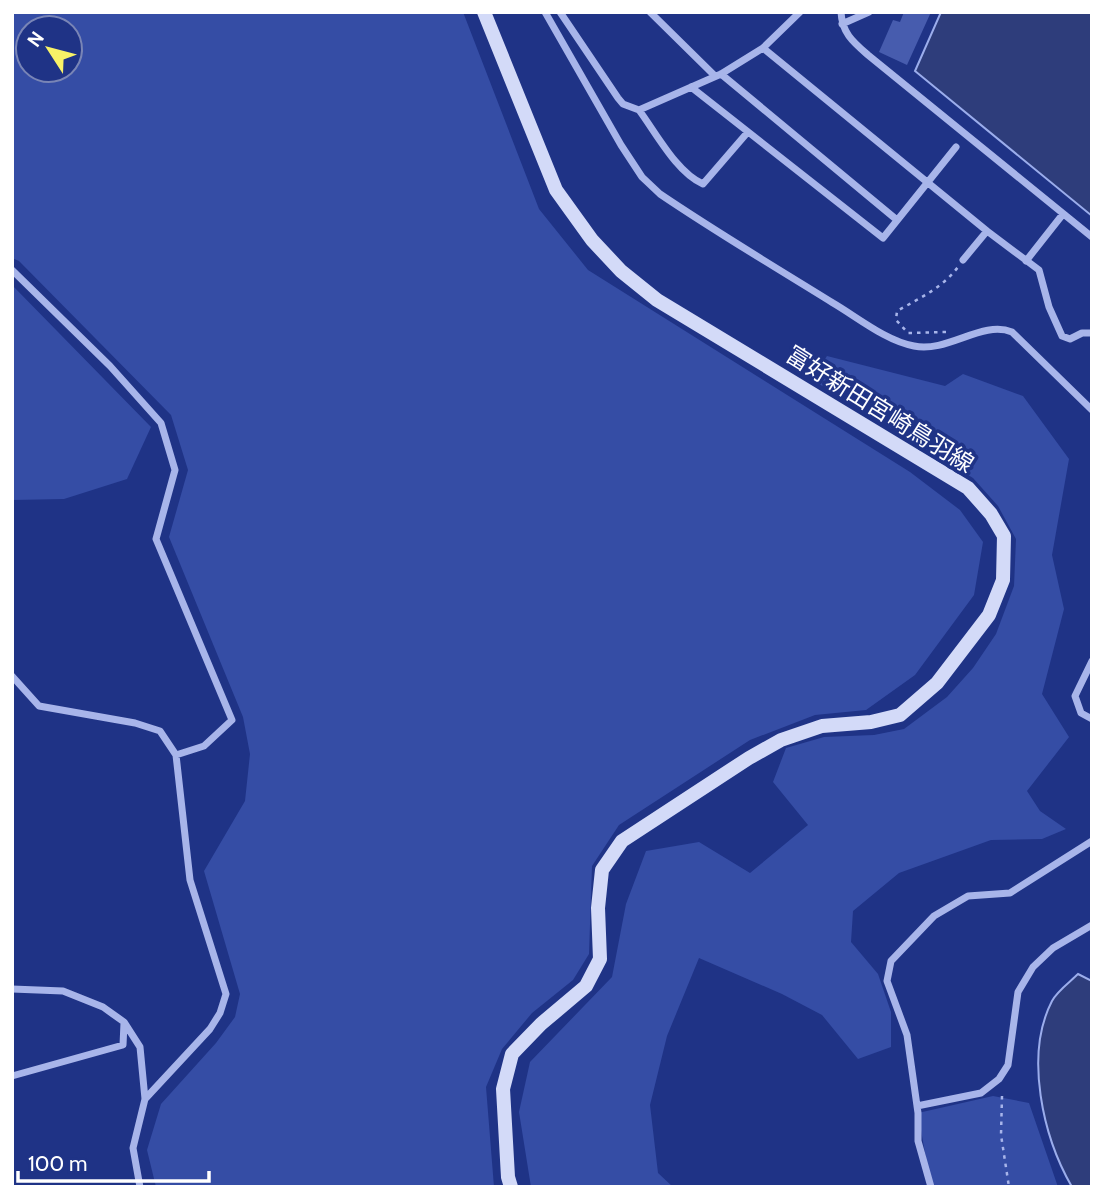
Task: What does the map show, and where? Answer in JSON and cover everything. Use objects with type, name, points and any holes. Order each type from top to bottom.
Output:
[{"type":"main road","name":"富好新田宮崎鳥羽線","points":[[484,12],[556,190],[592,240],[621,271],[657,300],[968,488],[1004,536],[1003,580],[989,615],[937,683],[900,715],[871,722],[822,726],[781,740],[748,758],[622,841],[602,870],[598,908],[600,959],[586,986],[541,1024],[512,1055],[503,1089],[508,1177],[511,1187]]},
{"type":"street","points":[[545,12],[621,145],[650,187],[701,222],[886,334],[913,346],[947,345],[992,329],[1012,331],[1090,405]]},
{"type":"street","points":[[560,12],[618,98],[623,104],[639,110],[688,176],[703,184],[747,133]]},
{"type":"street","points":[[650,12],[718,75],[897,220]]},
{"type":"street","points":[[639,110],[718,75],[763,48],[800,12]]},
{"type":"street","points":[[841,12],[847,36],[868,55],[1092,237]]},
{"type":"street","points":[[842,24],[869,12]]},
{"type":"street","points":[[763,48],[987,231],[1039,270],[1048,307],[1062,336],[1070,339],[1082,333],[1092,333]]},
{"type":"street","points":[[691,87],[883,238],[956,147]]},
{"type":"street","points":[[1026,261],[1063,214]]},
{"type":"street","points":[[963,260],[987,231]]},
{"type":"street","points":[[12,270],[110,366],[162,423],[175,470],[156,540],[232,720],[204,746],[176,755]]},
{"type":"street","points":[[1092,661],[1075,696],[1081,713],[1092,719]]},
{"type":"street","points":[[12,676],[39,706],[135,723],[160,731],[176,755],[190,880],[226,993],[220,1013],[210,1029],[145,1099]]},
{"type":"street","points":[[931,1187],[918,1141],[917,1106],[907,1035],[887,981],[891,961],[934,916],[968,896],[1010,892],[1092,841]]},
{"type":"street","points":[[917,1106],[981,1093],[999,1079],[1008,1065],[1018,992],[1032,967],[1053,948],[1092,925]]},
{"type":"street","points":[[12,989],[63,990],[103,1007],[124,1022],[140,1047],[145,1099],[133,1148],[140,1187]]},
{"type":"street","points":[[12,1076],[123,1045],[124,1022]]},
{"type":"path","points":[[947,345],[950,332],[908,333],[896,320],[897,311],[935,290],[963,260]]},
{"type":"path","points":[[1002,1096],[1001,1135],[1009,1187]]},
{"type":"shaded area","points":[[12,12],[463,12],[539,209],[588,270],[910,472],[960,510],[983,542],[974,595],[915,675],[866,710],[815,715],[750,740],[619,825],[592,866],[589,954],[573,980],[532,1013],[502,1049],[486,1087],[494,1187],[156,1187],[147,1150],[161,1104],[216,1043],[235,1017],[240,994],[204,871],[245,801],[250,754],[243,717],[169,537],[188,470],[171,415],[19,261],[12,258]]},
{"type":"shaded area","points":[[941,12],[1092,12],[1092,216],[915,71]]},
{"type":"shaded area","points":[[12,285],[151,427],[127,479],[64,499],[12,500]]},
{"type":"shaded area","points":[[827,356],[945,386],[963,374],[1023,396],[1069,459],[1052,555],[1064,609],[1042,694],[1069,737],[1027,791],[1040,811],[1066,829],[1042,839],[991,840],[899,873],[853,911],[851,942],[878,974],[891,1012],[891,1047],[858,1059],[822,1015],[782,994],[699,958],[667,1036],[650,1105],[658,1173],[673,1187],[531,1187],[519,1112],[530,1062],[612,977],[626,904],[646,851],[699,842],[750,873],[808,825],[773,782],[786,748],[824,737],[874,735],[904,729],[947,697],[973,668],[996,634],[1014,586],[1016,539],[998,506],[973,478],[811,379]]},
{"type":"shaded area","points":[[1078,974],[1092,981],[1092,1187],[1072,1187],[1062,1167],[1046,1120],[1038,1070],[1039,1046],[1052,1001]]},
{"type":"shaded area","points":[[993,1096],[1029,1103],[1058,1187],[931,1187],[918,1113]]},
{"type":"building","points":[[904,12],[931,12],[907,65],[879,52],[893,20],[900,22]]}]
